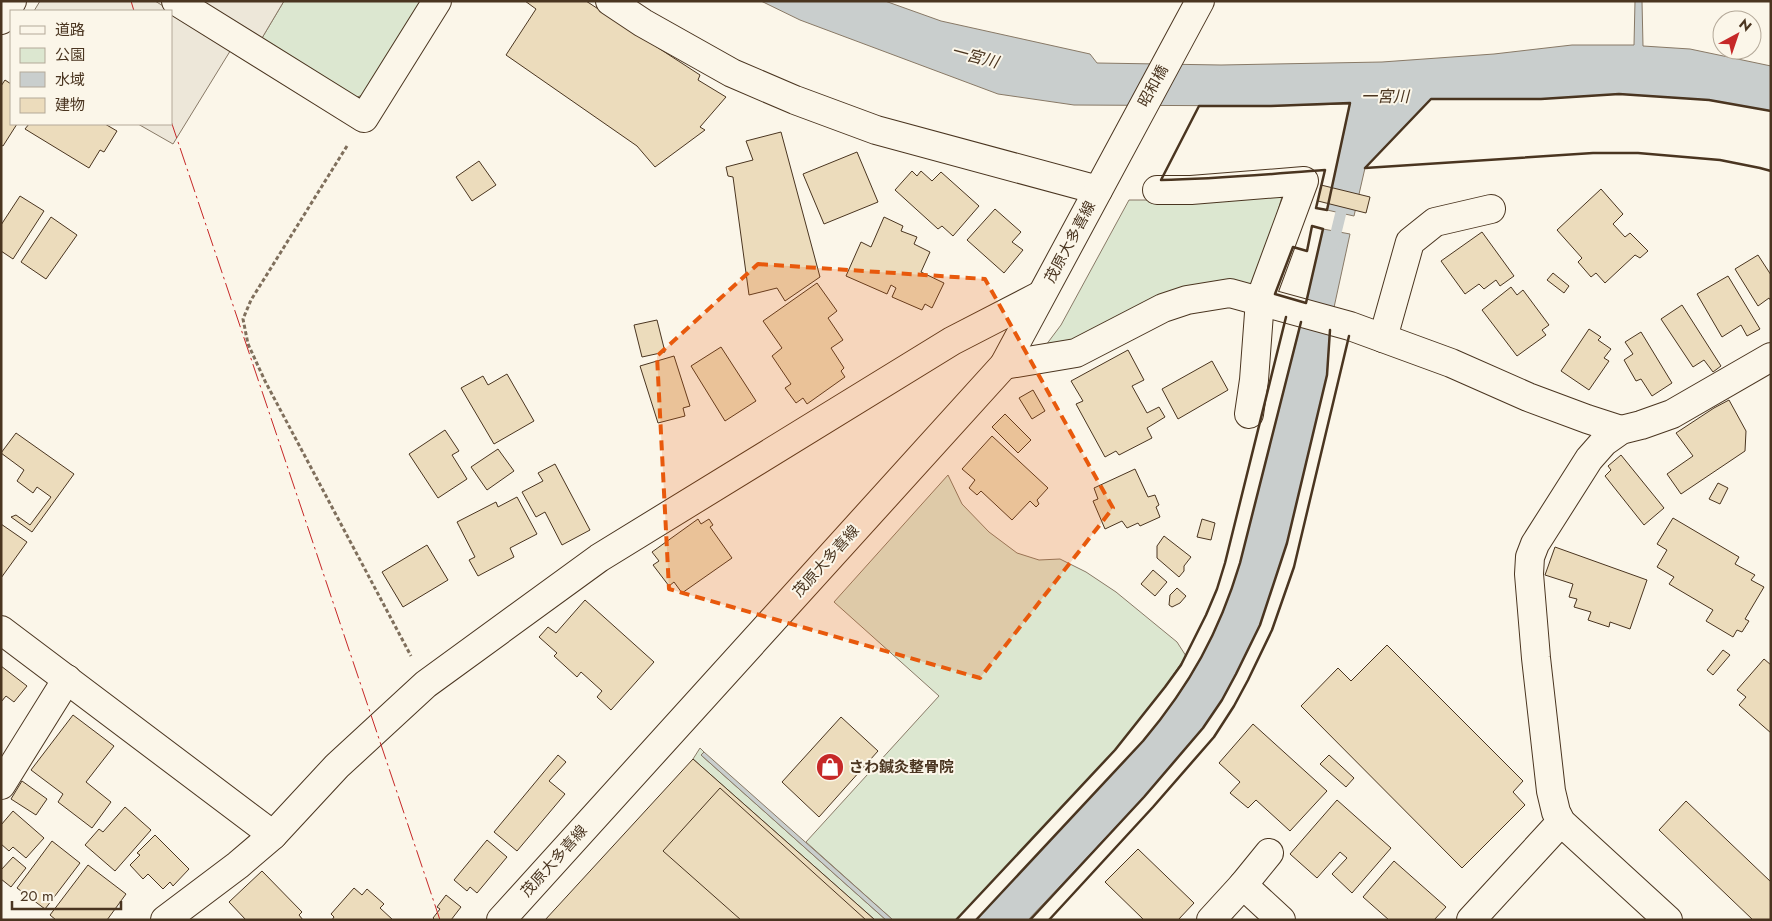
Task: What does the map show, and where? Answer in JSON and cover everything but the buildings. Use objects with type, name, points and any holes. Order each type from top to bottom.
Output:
[{"type":"street","points":[[1,20],[12,1]]},
{"type":"street","points":[[176,1],[364,118],[438,1]]},
{"type":"street","points":[[610,1],[644,23],[732,73],[795,100],[876,130],[1102,180]]},
{"type":"street","name":"昭和橋","points":[[1102,180],[1200,1]]},
{"type":"street","name":"茂原大多喜線","points":[[501,920],[1004,366],[1102,180]]},
{"type":"street","points":[[1157,190],[1200,189],[1304,181],[1260,300],[1254,380],[1249,414]]},
{"type":"street","points":[[1383,338],[1410,242],[1435,222],[1491,209]]},
{"type":"street","points":[[1004,366],[1076,353],[1163,308],[1187,300],[1230,293],[1350,326],[1450,363],[1528,397],[1621,430]]},
{"type":"street","points":[[165,920],[238,865],[273,835],[337,766],[426,684],[598,558],[952,341],[1041,295]]},
{"type":"street","points":[[1668,920],[1561,822],[1556,812],[1545,747],[1529,574],[1530,557],[1535,544],[1589,460],[1604,442],[1621,430],[1641,426],[1672,414],[1771,357]]},
{"type":"street","points":[[1,630],[273,835]]},
{"type":"street","points":[[1,785],[67,680]]},
{"type":"street","points":[[1470,920],[1561,822]]},
{"type":"street","points":[[1211,920],[1243,886],[1269,853]]},
{"type":"street","points":[[1243,886],[1281,920]]},
{"type":"path","points":[[364,118],[251,300],[243,319],[248,344],[265,381],[426,684]]},
{"type":"highlighted area","points":[[758,264],[985,279],[1113,508],[980,678],[669,589],[657,356]]},
{"type":"green space","points":[[284,1],[429,1],[375,91],[354,98],[262,38]]},
{"type":"green space","points":[[1283,193],[1256,288],[1068,347],[1046,345],[1061,325],[1129,200],[1171,200]]},
{"type":"green space","points":[[948,475],[962,504],[989,532],[1017,553],[1039,560],[1060,559],[1086,572],[1116,592],[1177,642],[1186,656],[1165,687],[1115,750],[956,920],[893,920],[806,842],[939,696],[834,602]]},
{"type":"green space","points":[[700,748],[704,752],[701,755],[886,920],[875,920],[693,759]]},
{"type":"shaded area","points":[[40,1],[155,1],[170,10],[35,10]]},
{"type":"shaded area","points":[[202,1],[284,1],[262,38]]},
{"type":"shaded area","points":[[172,11],[232,48],[173,144],[140,125],[172,125]]},
{"type":"water","name":"一宮川","points":[[761,1],[885,1],[941,21],[1090,54],[1097,63],[1221,65],[1382,62],[1494,54],[1572,45],[1634,45],[1635,1],[1642,1],[1643,46],[1690,49],[1712,54],[1712,60],[1742,60],[1771,66],[1771,111],[1709,100],[1619,94],[1541,99],[1431,99],[1365,168],[1354,216],[1327,210],[1350,104],[1271,106],[1074,105],[998,94],[800,20]]},
{"type":"water","points":[[1323,229],[1350,234],[1333,312],[1306,303]]},
{"type":"water","points":[[1301,321],[1330,329],[1327,375],[1287,543],[1260,625],[1222,700],[1203,728],[1144,797],[1028,920],[976,920],[1143,741],[1189,679],[1201,657],[1223,612],[1240,563]]},
{"type":"water","points":[[704,752],[893,920],[886,920],[701,755]]},
{"type":"waterway","points":[[1333,245],[1344,200]]},
{"type":"wall","points":[[1771,111],[1709,100],[1619,94],[1541,99],[1431,99],[1365,168],[1593,153],[1638,153],[1720,160],[1771,171]]},
{"type":"wall","points":[[1350,103],[1327,210],[1316,208],[1325,170],[1161,180],[1199,106],[1350,103]]},
{"type":"wall","points":[[1312,226],[1323,229],[1306,303],[1275,294],[1293,247],[1307,251],[1312,226]]},
{"type":"wall","points":[[956,920],[1115,750],[1181,665],[1206,615],[1225,563],[1286,317]]},
{"type":"wall","points":[[976,920],[1143,741],[1189,679],[1201,657],[1223,612],[1240,563],[1301,322]]},
{"type":"wall","points":[[1030,920],[1144,797],[1203,728],[1222,700],[1236,674],[1260,625],[1287,543],[1327,375],[1330,330]]},
{"type":"wall","points":[[1049,920],[1153,807],[1214,737],[1248,680],[1272,630],[1294,567],[1349,336]]},
{"type":"power","points":[[131,1],[134,10]]},
{"type":"power","points":[[172,124],[440,920]]},
{"type":"place","name":"さわ鍼灸整骨院","points":[[830,767]]}]
